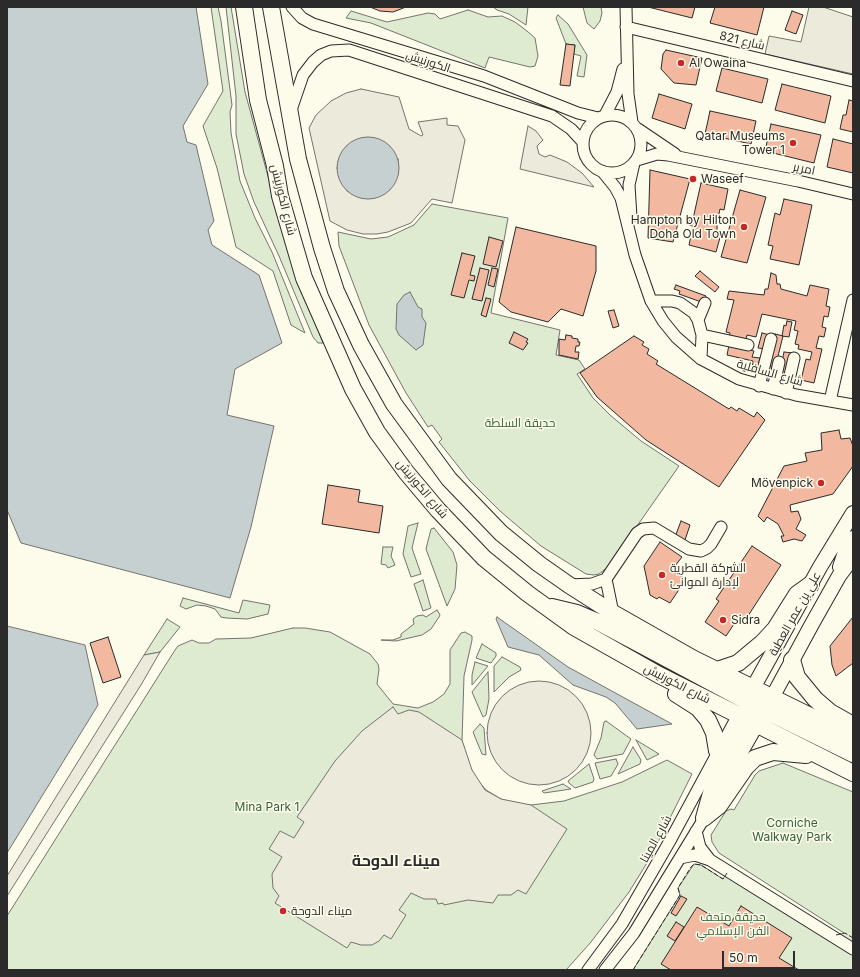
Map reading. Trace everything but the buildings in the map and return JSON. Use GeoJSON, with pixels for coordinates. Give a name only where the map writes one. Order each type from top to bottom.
{"type":"FeatureCollection","features":[{"type":"Feature","properties":{"kind":"highway","name":"شارع الكورنيش"},"geometry":{"type":"LineString","coordinates":[[244,7],[258,100],[282,203],[304,278],[353,389],[377,432],[406,472],[438,510],[489,561],[544,606],[594,639],[659,675],[754,708],[853,737]]}},
{"type":"Feature","properties":{"kind":"highway","name":"شارع الكورنيش"},"geometry":{"type":"LineString","coordinates":[[271,7],[289,114],[309,204],[336,291],[361,345],[394,404],[427,452],[471,504],[501,533],[539,564],[613,613],[717,670],[754,708],[824,758],[853,773]]}},
{"type":"Feature","properties":{"kind":"highway"},"geometry":{"type":"LineString","coordinates":[[717,670],[738,663],[762,643],[775,629],[797,594],[811,584]]}},
{"type":"Feature","properties":{"kind":"highway"},"geometry":{"type":"LineString","coordinates":[[544,606],[572,612],[598,622],[754,708],[853,754]]}},
{"type":"Feature","properties":{"kind":"highway"},"geometry":{"type":"LineString","coordinates":[[792,660],[797,677],[815,699],[830,712],[853,725]]}},
{"type":"Feature","properties":{"kind":"highway"},"geometry":{"type":"LineString","coordinates":[[659,675],[672,691],[694,705],[705,716],[714,733],[717,751]]}},
{"type":"Feature","properties":{"kind":"highway"},"geometry":{"type":"LineString","coordinates":[[700,825],[713,786],[754,708]]}},
{"type":"Feature","properties":{"kind":"highway"},"geometry":{"type":"LineString","coordinates":[[700,825],[719,806],[746,767],[760,755],[780,751],[824,758]]}},
{"type":"Feature","properties":{"kind":"main road","name":"علي بن عمر العطية"},"geometry":{"type":"LineString","coordinates":[[754,708],[811,584],[853,512]]}},
{"type":"Feature","properties":{"kind":"main road"},"geometry":{"type":"LineString","coordinates":[[839,576],[842,559],[853,538]]}},
{"type":"Feature","properties":{"kind":"main road","name":"علي بن عمر العطية"},"geometry":{"type":"LineString","coordinates":[[754,708],[792,660],[839,576],[853,557]]}},
{"type":"Feature","properties":{"kind":"street","name":"الكورنيش"},"geometry":{"type":"LineString","coordinates":[[292,7],[302,18],[313,24],[484,76],[578,114],[602,116]]}},
{"type":"Feature","properties":{"kind":"street"},"geometry":{"type":"LineString","coordinates":[[626,7],[626,27],[627,50],[628,100],[642,143],[636,162],[622,172],[614,173],[602,171],[589,162],[583,149],[583,142],[586,130],[602,116],[617,92],[627,50]]}},
{"type":"Feature","properties":{"kind":"street","name":"شارع 821"},"geometry":{"type":"LineString","coordinates":[[626,27],[853,80]]}},
{"type":"Feature","properties":{"kind":"street","name":"الكورنيش"},"geometry":{"type":"LineString","coordinates":[[289,114],[303,75],[313,62],[321,55],[331,51],[349,50],[552,116],[571,129],[583,142]]}},
{"type":"Feature","properties":{"kind":"street"},"geometry":{"type":"LineString","coordinates":[[602,116],[620,115],[635,125]]}},
{"type":"Feature","properties":{"kind":"street","name":"امرير"},"geometry":{"type":"LineString","coordinates":[[635,125],[658,144],[679,157]]}},
{"type":"Feature","properties":{"kind":"street","name":"امرير"},"geometry":{"type":"LineString","coordinates":[[636,162],[657,154],[679,157],[798,180],[853,194]]}},
{"type":"Feature","properties":{"kind":"street","name":"شارع السافلية"},"geometry":{"type":"LineString","coordinates":[[632,244],[629,185],[636,162]]}},
{"type":"Feature","properties":{"kind":"street","name":"شارع السافلية"},"geometry":{"type":"LineString","coordinates":[[602,171],[615,187],[621,198],[632,244],[651,301],[663,321],[676,338],[701,359],[726,374],[759,386],[786,393],[853,405]]}},
{"type":"Feature","properties":{"kind":"street"},"geometry":{"type":"LineString","coordinates":[[830,401],[853,300]]}},
{"type":"Feature","properties":{"kind":"street"},"geometry":{"type":"LineString","coordinates":[[651,301],[672,301],[680,303],[694,313],[698,320],[702,334],[701,359]]}},
{"type":"Feature","properties":{"kind":"street"},"geometry":{"type":"LineString","coordinates":[[698,320],[705,303]]}},
{"type":"Feature","properties":{"kind":"street"},"geometry":{"type":"LineString","coordinates":[[702,334],[748,345]]}},
{"type":"Feature","properties":{"kind":"street"},"geometry":{"type":"LineString","coordinates":[[759,386],[771,338]]}},
{"type":"Feature","properties":{"kind":"street"},"geometry":{"type":"LineString","coordinates":[[786,393],[794,358]]}},
{"type":"Feature","properties":{"kind":"street"},"geometry":{"type":"LineString","coordinates":[[773,389],[779,362]]}},
{"type":"Feature","properties":{"kind":"street","name":"شارع السافلية"},"geometry":{"type":"LineString","coordinates":[[830,401],[853,409]]}},
{"type":"Feature","properties":{"kind":"street"},"geometry":{"type":"LineString","coordinates":[[569,585],[592,584],[606,579],[637,533],[643,529],[654,528],[689,548],[701,551],[711,544],[721,526]]}},
{"type":"Feature","properties":{"kind":"street"},"geometry":{"type":"LineString","coordinates":[[606,579],[613,613]]}},
{"type":"Feature","properties":{"kind":"street","name":"شارع المينا"},"geometry":{"type":"LineString","coordinates":[[588,970],[622,924],[671,839],[717,751],[754,708]]}},
{"type":"Feature","properties":{"kind":"street"},"geometry":{"type":"LineString","coordinates":[[605,970],[634,933],[700,825]]}},
{"type":"Feature","properties":{"kind":"street"},"geometry":{"type":"LineString","coordinates":[[700,825],[700,847],[710,860]]}},
{"type":"Feature","properties":{"kind":"street"},"geometry":{"type":"LineString","coordinates":[[671,839],[686,848]]}},
{"type":"Feature","properties":{"kind":"street"},"geometry":{"type":"LineString","coordinates":[[680,858],[695,856],[710,860],[853,949]]}},
{"type":"Feature","properties":{"kind":"green space"},"geometry":{"type":"Polygon","coordinates":[[[211,7],[218,7],[221,21],[232,105],[230,112],[231,133],[240,181],[255,218],[272,252],[305,333],[291,325],[273,271],[236,247],[217,168],[203,126],[223,91],[211,7]]]}},
{"type":"Feature","properties":{"kind":"green space"},"geometry":{"type":"Polygon","coordinates":[[[226,7],[231,7],[245,92],[278,213],[301,286],[323,343],[318,343],[313,337],[279,256],[254,202],[244,174],[236,134],[236,96],[226,7]]]}},
{"type":"Feature","properties":{"kind":"green space"},"geometry":{"type":"Polygon","coordinates":[[[493,7],[528,7],[526,25],[509,14],[493,7]]]}},
{"type":"Feature","properties":{"kind":"green space"},"geometry":{"type":"Polygon","coordinates":[[[583,7],[601,7],[602,13],[600,21],[594,29],[587,23],[583,7]]]}},
{"type":"Feature","properties":{"kind":"green space"},"geometry":{"type":"Polygon","coordinates":[[[468,10],[488,17],[502,16],[515,22],[527,31],[535,38],[538,56],[535,66],[530,67],[489,57],[485,68],[371,23],[346,18],[351,11],[387,22],[428,13],[435,14],[440,19],[468,10]]]}},
{"type":"Feature","properties":{"kind":"green space"},"geometry":{"type":"Polygon","coordinates":[[[558,15],[568,24],[587,55],[584,77],[577,76],[581,56],[574,54],[575,45],[566,44],[556,18],[558,15]]]}},
{"type":"Feature","properties":{"kind":"green space","name":"حديقة السلطة"},"geometry":{"type":"Polygon","coordinates":[[[432,204],[508,218],[491,313],[560,330],[556,355],[579,360],[585,369],[577,374],[593,398],[610,415],[641,441],[679,466],[609,566],[599,574],[586,574],[541,546],[500,511],[469,480],[439,442],[442,439],[432,425],[428,427],[406,393],[369,325],[339,246],[338,232],[371,239],[388,237],[414,225],[432,204]]]}},
{"type":"Feature","properties":{"kind":"green space"},"geometry":{"type":"Polygon","coordinates":[[[418,523],[412,548],[421,574],[411,577],[403,554],[408,526],[418,523]]]}},
{"type":"Feature","properties":{"kind":"green space"},"geometry":{"type":"Polygon","coordinates":[[[434,528],[453,552],[457,565],[455,589],[447,606],[426,549],[431,529],[434,528]]]}},
{"type":"Feature","properties":{"kind":"green space"},"geometry":{"type":"Polygon","coordinates":[[[383,547],[393,547],[391,556],[395,565],[388,568],[386,565],[381,564],[383,547]]]}},
{"type":"Feature","properties":{"kind":"green space"},"geometry":{"type":"Polygon","coordinates":[[[423,580],[431,608],[423,611],[414,584],[423,580]]]}},
{"type":"Feature","properties":{"kind":"green space"},"geometry":{"type":"Polygon","coordinates":[[[183,598],[239,613],[243,600],[270,605],[268,614],[247,619],[226,618],[221,617],[215,609],[206,606],[197,605],[186,609],[180,606],[183,598]]]}},
{"type":"Feature","properties":{"kind":"green space"},"geometry":{"type":"Polygon","coordinates":[[[437,610],[440,615],[439,617],[431,629],[422,635],[396,641],[381,640],[393,640],[401,637],[401,634],[414,624],[413,619],[417,616],[423,615],[426,617],[437,610]]]}},
{"type":"Feature","properties":{"kind":"green space"},"geometry":{"type":"Polygon","coordinates":[[[167,619],[180,627],[160,652],[144,655],[167,619]]]}},
{"type":"Feature","properties":{"kind":"green space","name":"Mina Park 1"},"geometry":{"type":"Polygon","coordinates":[[[293,628],[305,628],[330,632],[370,654],[378,664],[379,669],[377,684],[393,704],[418,708],[433,702],[444,694],[450,684],[450,650],[461,633],[465,632],[472,636],[464,676],[462,741],[469,765],[476,778],[486,790],[501,799],[518,804],[531,805],[564,801],[622,782],[667,760],[692,774],[650,858],[629,892],[591,942],[566,970],[7,970],[7,916],[178,646],[192,640],[199,643],[209,643],[216,639],[251,638],[293,628]]]}},
{"type":"Feature","properties":{"kind":"green space"},"geometry":{"type":"Polygon","coordinates":[[[482,644],[496,653],[496,656],[491,663],[476,658],[482,644]]]}},
{"type":"Feature","properties":{"kind":"green space"},"geometry":{"type":"Polygon","coordinates":[[[502,657],[520,667],[521,670],[509,677],[494,692],[494,666],[502,657]]]}},
{"type":"Feature","properties":{"kind":"green space"},"geometry":{"type":"Polygon","coordinates":[[[475,662],[488,666],[472,685],[472,675],[475,662]]]}},
{"type":"Feature","properties":{"kind":"green space"},"geometry":{"type":"Polygon","coordinates":[[[488,672],[489,699],[486,715],[483,717],[472,692],[488,672]]]}},
{"type":"Feature","properties":{"kind":"green space"},"geometry":{"type":"Polygon","coordinates":[[[606,721],[631,739],[623,754],[597,759],[594,755],[601,738],[604,722],[606,721]]]}},
{"type":"Feature","properties":{"kind":"green space"},"geometry":{"type":"Polygon","coordinates":[[[480,724],[484,728],[486,755],[482,754],[473,732],[480,724]]]}},
{"type":"Feature","properties":{"kind":"green space"},"geometry":{"type":"Polygon","coordinates":[[[636,740],[659,754],[647,760],[636,740]]]}},
{"type":"Feature","properties":{"kind":"green space"},"geometry":{"type":"Polygon","coordinates":[[[633,747],[641,760],[640,764],[618,774],[633,747]]]}},
{"type":"Feature","properties":{"kind":"green space"},"geometry":{"type":"Polygon","coordinates":[[[616,759],[618,764],[611,776],[600,779],[595,763],[616,759]]]}},
{"type":"Feature","properties":{"kind":"green space"},"geometry":{"type":"Polygon","coordinates":[[[783,763],[853,792],[853,970],[633,970],[680,895],[678,888],[694,864],[701,865],[723,879],[730,867],[837,935],[844,933],[719,853],[712,842],[711,835],[726,811],[731,809],[734,810],[755,775],[759,771],[783,763]]]}},
{"type":"Feature","properties":{"kind":"green space"},"geometry":{"type":"Polygon","coordinates":[[[589,764],[594,779],[593,782],[575,788],[568,781],[589,764]]]}},
{"type":"Feature","properties":{"kind":"green space"},"geometry":{"type":"Polygon","coordinates":[[[563,784],[571,789],[544,793],[542,791],[563,784]]]}},
{"type":"Feature","properties":{"kind":"shaded area"},"geometry":{"type":"Polygon","coordinates":[[[7,7],[196,7],[208,84],[183,126],[187,142],[196,145],[214,221],[208,230],[212,245],[259,275],[282,343],[235,369],[227,415],[274,426],[251,527],[230,598],[21,543],[7,510],[7,7]]]}},
{"type":"Feature","properties":{"kind":"shaded area"},"geometry":{"type":"Polygon","coordinates":[[[809,7],[823,7],[853,17],[853,74],[765,54],[769,36],[801,42],[809,7]]]}},
{"type":"Feature","properties":{"kind":"shaded area"},"geometry":{"type":"Polygon","coordinates":[[[361,89],[399,97],[409,129],[421,136],[423,135],[418,122],[447,118],[447,125],[458,126],[465,140],[452,203],[432,199],[411,223],[388,232],[377,234],[363,234],[347,230],[330,221],[309,128],[316,115],[331,101],[346,93],[361,89]],[[398,159],[338,161],[339,177],[347,191],[362,198],[398,175],[398,159]]]}},
{"type":"Feature","properties":{"kind":"shaded area"},"geometry":{"type":"Polygon","coordinates":[[[528,126],[536,131],[543,140],[537,146],[539,154],[545,157],[550,155],[567,162],[582,173],[594,187],[520,169],[528,126]]]}},
{"type":"Feature","properties":{"kind":"shaded area"},"geometry":{"type":"Polygon","coordinates":[[[368,137],[380,140],[390,146],[396,156],[399,168],[396,180],[390,190],[380,196],[368,199],[356,196],[346,190],[340,180],[337,168],[340,156],[346,146],[356,140],[368,137]]]}},
{"type":"Feature","properties":{"kind":"shaded area"},"geometry":{"type":"Polygon","coordinates":[[[410,292],[418,307],[422,309],[422,317],[426,323],[423,345],[416,350],[399,335],[396,329],[397,304],[404,295],[410,292]]]}},
{"type":"Feature","properties":{"kind":"shaded area"},"geometry":{"type":"Polygon","coordinates":[[[497,617],[568,667],[672,724],[637,729],[615,703],[606,697],[573,685],[539,655],[508,647],[496,619],[497,617]]]}},
{"type":"Feature","properties":{"kind":"shaded area"},"geometry":{"type":"Polygon","coordinates":[[[7,626],[85,645],[98,705],[7,853],[7,626]]]}},
{"type":"Feature","properties":{"kind":"shaded area"},"geometry":{"type":"Polygon","coordinates":[[[160,652],[141,685],[7,896],[7,876],[144,655],[160,652]]]}},
{"type":"Feature","properties":{"kind":"shaded area"},"geometry":{"type":"Polygon","coordinates":[[[539,681],[559,685],[576,696],[587,713],[591,733],[587,753],[576,770],[559,781],[539,785],[519,781],[502,770],[491,753],[487,733],[491,713],[502,696],[519,685],[539,681]]]}},
{"type":"Feature","properties":{"kind":"shaded area"},"geometry":{"type":"Polygon","coordinates":[[[393,707],[398,714],[409,710],[419,712],[462,740],[472,770],[485,790],[501,799],[531,805],[567,829],[526,894],[518,890],[511,895],[498,895],[493,903],[468,900],[444,905],[443,903],[438,904],[436,899],[424,899],[411,893],[399,910],[406,915],[391,939],[384,935],[379,941],[372,945],[361,945],[351,942],[347,948],[275,903],[279,896],[273,888],[272,874],[282,857],[269,849],[280,831],[294,838],[304,822],[297,817],[335,761],[362,731],[393,707]]]}},
{"type":"Feature","properties":{"kind":"fence"},"geometry":{"type":"LineString","coordinates":[[633,970],[680,895],[678,888],[691,867],[694,864],[701,865],[723,879],[727,873]]}},
{"type":"Feature","properties":{"kind":"fence"},"geometry":{"type":"LineString","coordinates":[[836,935],[845,933],[853,938]]}},
{"type":"Feature","properties":{"kind":"place","name":"Al Owaina"},"geometry":{"type":"Point","coordinates":[681,63]}},
{"type":"Feature","properties":{"kind":"place","name":"Qatar Museums Tower 1"},"geometry":{"type":"Point","coordinates":[793,143]}},
{"type":"Feature","properties":{"kind":"place","name":"Waseef"},"geometry":{"type":"Point","coordinates":[693,179]}},
{"type":"Feature","properties":{"kind":"place","name":"Hampton by Hilton Doha Old Town"},"geometry":{"type":"Point","coordinates":[744,227]}},
{"type":"Feature","properties":{"kind":"place","name":"Mövenpick"},"geometry":{"type":"Point","coordinates":[821,483]}},
{"type":"Feature","properties":{"kind":"place","name":"الشركة القطرية لإدارة الموانئ"},"geometry":{"type":"Point","coordinates":[662,575]}},
{"type":"Feature","properties":{"kind":"place","name":"Sidra"},"geometry":{"type":"Point","coordinates":[723,620]}},
{"type":"Feature","properties":{"kind":"place","name":"ميناء الدوحة"},"geometry":{"type":"Point","coordinates":[283,911]}},
{"type":"Feature","properties":{"kind":"district","name":"ميناء الدوحة"},"geometry":{"type":"Point","coordinates":[396,861]}},
{"type":"Feature","properties":{"kind":"park label","name":"Corniche Walkway Park"},"geometry":{"type":"Point","coordinates":[792,830]}},
{"type":"Feature","properties":{"kind":"park label","name":"حديقة متحف الفن الإسلامي"},"geometry":{"type":"Point","coordinates":[733,924]}}]}
